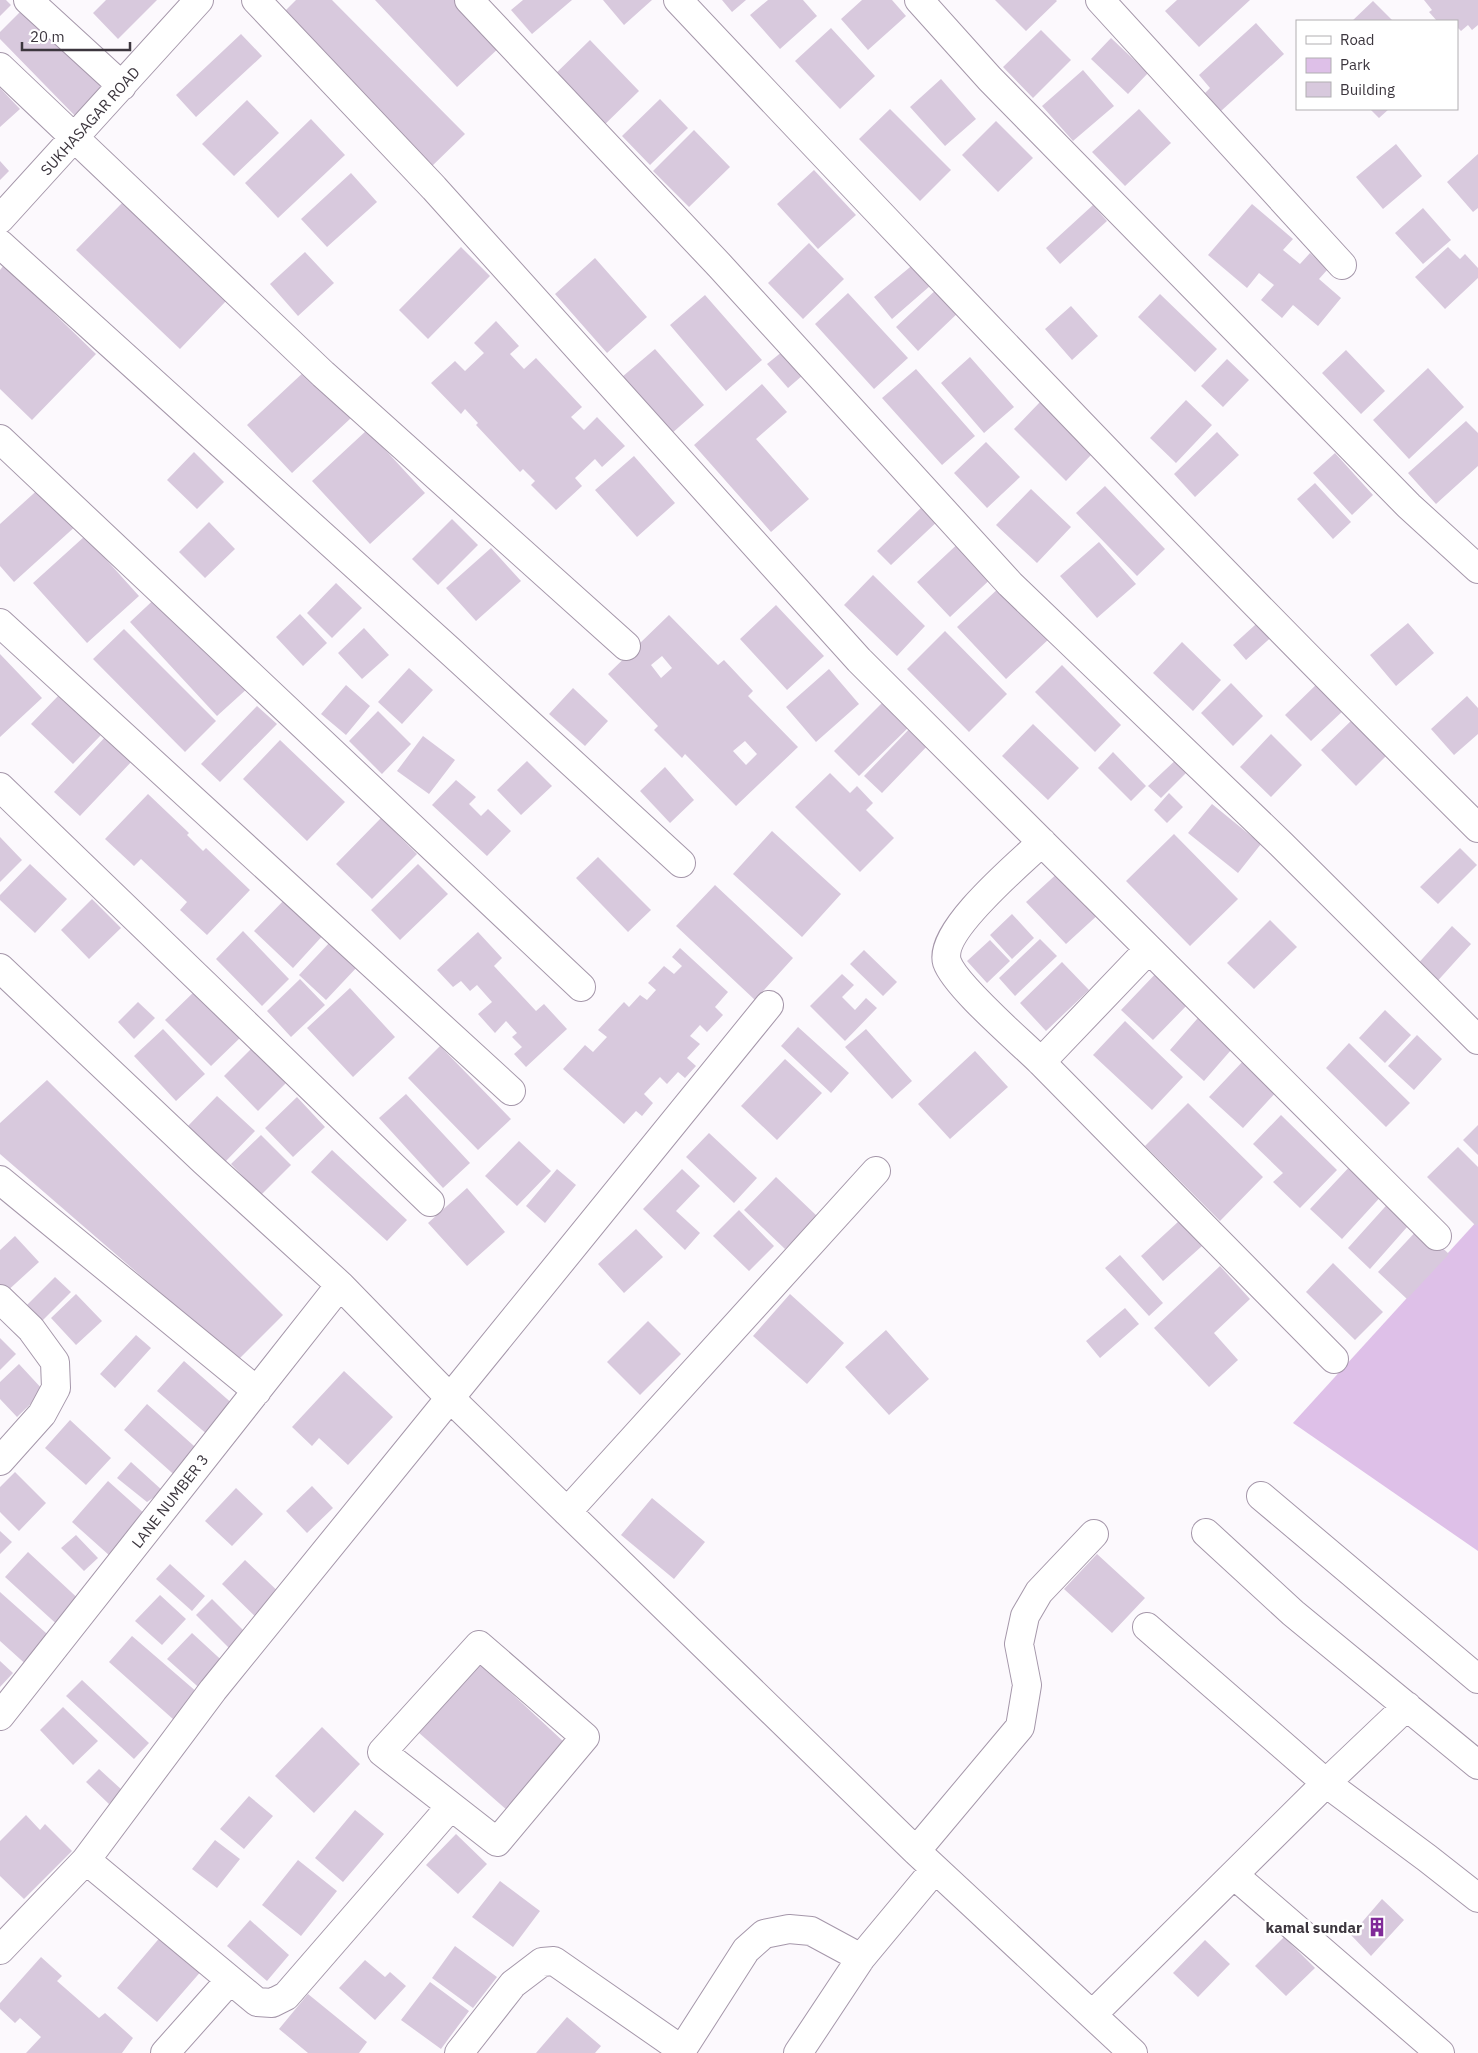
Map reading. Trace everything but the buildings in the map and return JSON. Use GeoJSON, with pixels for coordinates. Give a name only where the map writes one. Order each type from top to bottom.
{"type":"FeatureCollection","features":[{"type":"Feature","properties":{"kind":"street"},"geometry":{"type":"LineString","coordinates":[[28,0],[122,86]]}},
{"type":"Feature","properties":{"kind":"street","name":"SUKHASAGAR ROAD"},"geometry":{"type":"LineString","coordinates":[[0,219],[199,0]]}},
{"type":"Feature","properties":{"kind":"street"},"geometry":{"type":"LineString","coordinates":[[256,0],[434,188],[859,660],[1437,1236]]}},
{"type":"Feature","properties":{"kind":"street"},"geometry":{"type":"LineString","coordinates":[[469,0],[720,266],[1010,584],[1281,844],[1478,1040]]}},
{"type":"Feature","properties":{"kind":"street"},"geometry":{"type":"LineString","coordinates":[[678,0],[1080,422],[1373,724],[1478,828]]}},
{"type":"Feature","properties":{"kind":"street"},"geometry":{"type":"LineString","coordinates":[[919,0],[990,80],[1409,506],[1478,569]]}},
{"type":"Feature","properties":{"kind":"street"},"geometry":{"type":"LineString","coordinates":[[1100,0],[1342,265]]}},
{"type":"Feature","properties":{"kind":"street"},"geometry":{"type":"LineString","coordinates":[[0,67],[323,374],[626,646]]}},
{"type":"Feature","properties":{"kind":"street"},"geometry":{"type":"LineString","coordinates":[[0,244],[442,643],[681,863]]}},
{"type":"Feature","properties":{"kind":"street"},"geometry":{"type":"LineString","coordinates":[[0,439],[581,987]]}},
{"type":"Feature","properties":{"kind":"street"},"geometry":{"type":"LineString","coordinates":[[0,623],[510,1091]]}},
{"type":"Feature","properties":{"kind":"street"},"geometry":{"type":"LineString","coordinates":[[0,787],[430,1202]]}},
{"type":"Feature","properties":{"kind":"street"},"geometry":{"type":"LineString","coordinates":[[1042,842],[966,916],[949,942],[947,961],[962,986],[1041,1062],[1334,1359]]}},
{"type":"Feature","properties":{"kind":"street"},"geometry":{"type":"LineString","coordinates":[[1041,1062],[1149,949]]}},
{"type":"Feature","properties":{"kind":"street"},"geometry":{"type":"LineString","coordinates":[[0,968],[204,1161],[340,1285],[450,1398],[926,1860],[1133,2053]]}},
{"type":"Feature","properties":{"kind":"street"},"geometry":{"type":"LineString","coordinates":[[0,1950],[86,1860],[213,1690],[769,1005]]}},
{"type":"Feature","properties":{"kind":"street"},"geometry":{"type":"LineString","coordinates":[[567,1512],[876,1172]]}},
{"type":"Feature","properties":{"kind":"street"},"geometry":{"type":"LineString","coordinates":[[0,1180],[256,1391]]}},
{"type":"Feature","properties":{"kind":"street","name":"LANE NUMBER 3"},"geometry":{"type":"LineString","coordinates":[[0,1716],[340,1285]]}},
{"type":"Feature","properties":{"kind":"street"},"geometry":{"type":"LineString","coordinates":[[0,1299],[31,1329],[55,1362],[56,1388],[42,1414],[0,1461]]}},
{"type":"Feature","properties":{"kind":"street"},"geometry":{"type":"LineString","coordinates":[[1261,1496],[1478,1679]]}},
{"type":"Feature","properties":{"kind":"street"},"geometry":{"type":"LineString","coordinates":[[1206,1533],[1293,1613],[1478,1765]]}},
{"type":"Feature","properties":{"kind":"street"},"geometry":{"type":"LineString","coordinates":[[798,2053],[926,1860],[1020,1726],[1028,1686],[1019,1644],[1025,1616],[1039,1592],[1094,1534]]}},
{"type":"Feature","properties":{"kind":"street"},"geometry":{"type":"LineString","coordinates":[[1147,1627],[1326,1784],[1478,1898]]}},
{"type":"Feature","properties":{"kind":"street"},"geometry":{"type":"LineString","coordinates":[[479,1645],[586,1737],[497,1842],[451,1806],[382,1752],[479,1645]]}},
{"type":"Feature","properties":{"kind":"street"},"geometry":{"type":"LineString","coordinates":[[1093,2014],[1407,1706]]}},
{"type":"Feature","properties":{"kind":"street"},"geometry":{"type":"LineString","coordinates":[[86,1860],[257,2002],[272,2003],[286,1996],[451,1806]]}},
{"type":"Feature","properties":{"kind":"street"},"geometry":{"type":"LineString","coordinates":[[1234,1874],[1423,2048]]}},
{"type":"Feature","properties":{"kind":"street"},"geometry":{"type":"LineString","coordinates":[[460,2053],[513,1984],[542,1962],[554,1961],[681,2051],[746,1950],[764,1934],[789,1929],[811,1931],[861,1958]]}},
{"type":"Feature","properties":{"kind":"street"},"geometry":{"type":"LineString","coordinates":[[164,2053],[230,1980]]}},
{"type":"Feature","properties":{"kind":"green space"},"geometry":{"type":"Polygon","coordinates":[[[1478,1220],[1478,1551],[1293,1423],[1478,1220]]]}},
{"type":"Feature","properties":{"kind":"place","name":"kamal sundar"},"geometry":{"type":"Point","coordinates":[1377,1927]}}]}
